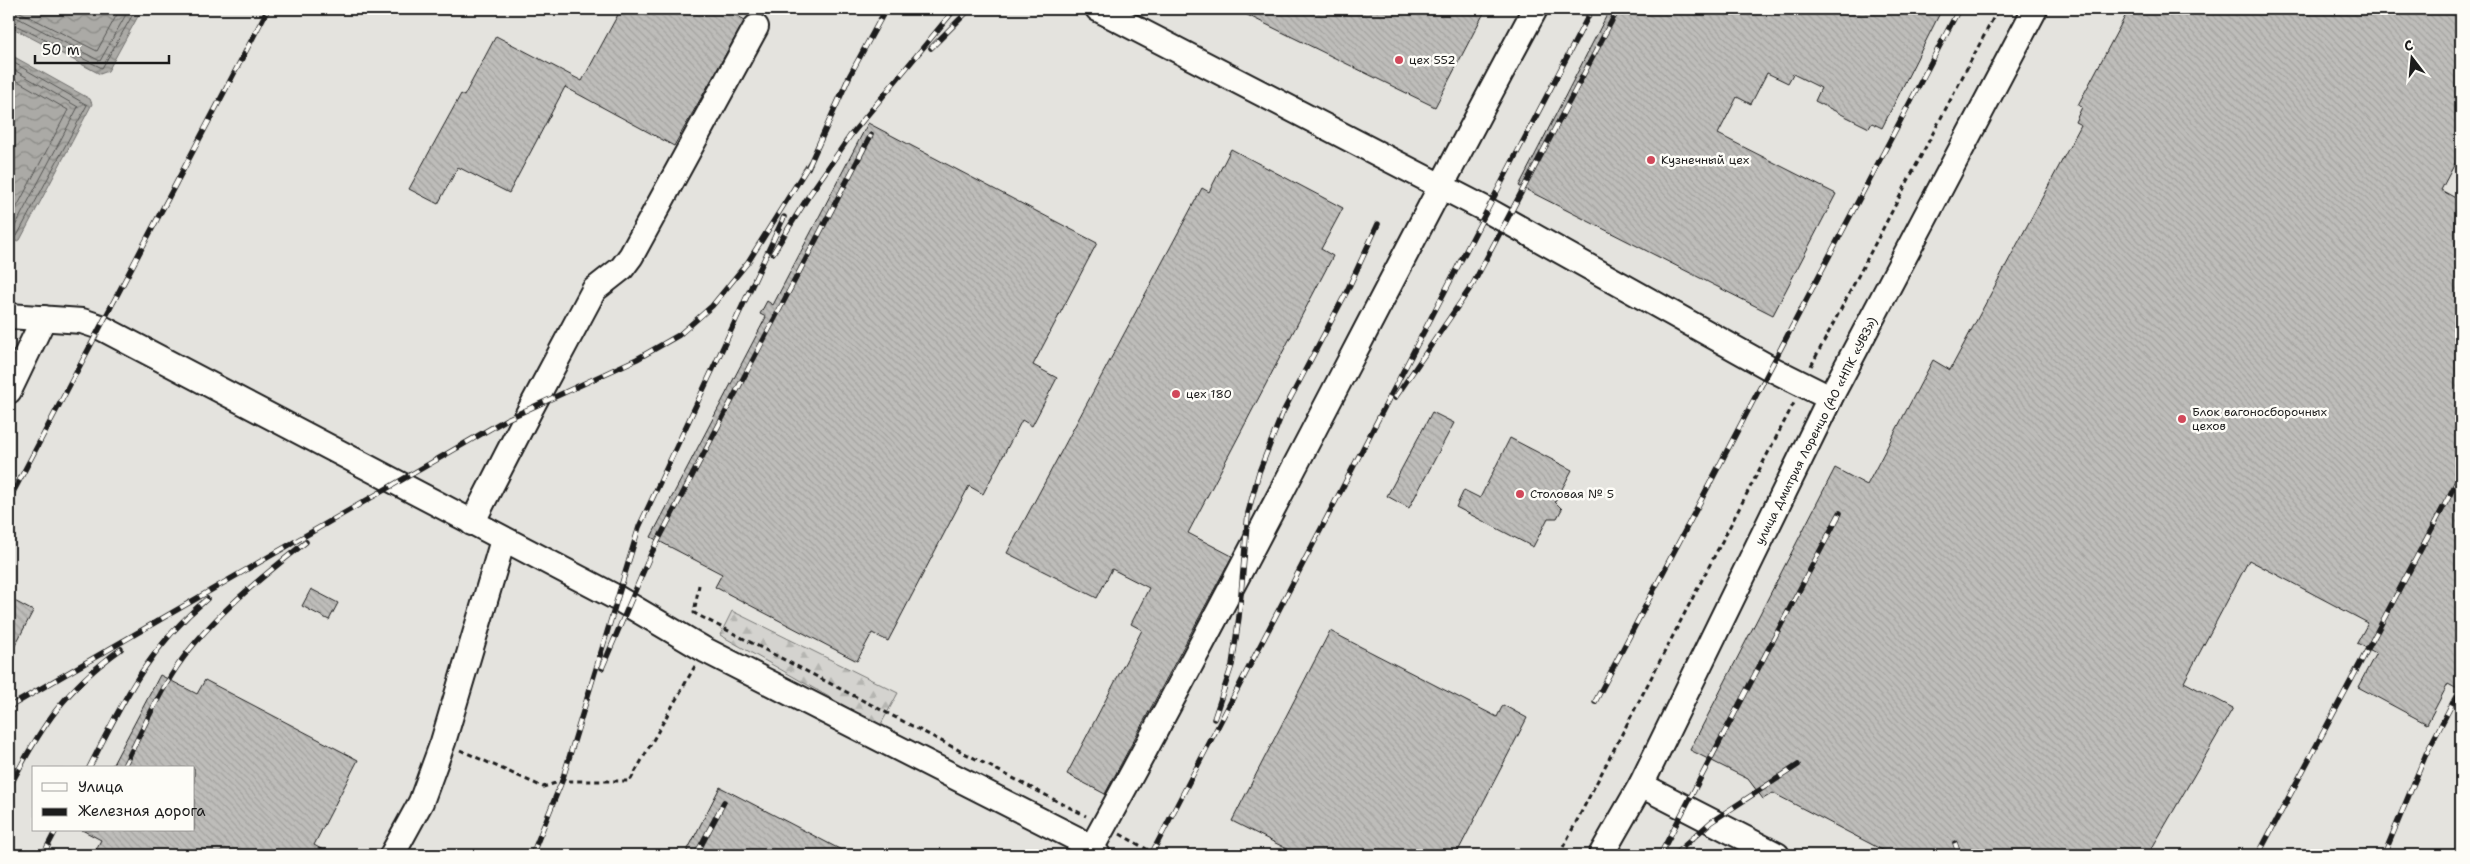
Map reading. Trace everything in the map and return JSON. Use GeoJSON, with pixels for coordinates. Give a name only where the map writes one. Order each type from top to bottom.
{"type":"FeatureCollection","features":[{"type":"Feature","properties":{"kind":"lane"},"geometry":{"type":"LineString","coordinates":[[1098,9],[1487,210],[1830,398]]}},
{"type":"Feature","properties":{"kind":"lane"},"geometry":{"type":"LineString","coordinates":[[9,316],[82,321],[100,327],[503,540],[629,604],[705,650],[1075,838],[1095,852],[1104,826],[1244,564],[1535,9]]}},
{"type":"Feature","properties":{"kind":"lane","name":"улица Дмитрия Лоренцо (АО «НПК «УВЗ»)"},"geometry":{"type":"LineString","coordinates":[[1601,855],[1641,785],[1830,398],[2035,9]]}},
{"type":"Feature","properties":{"kind":"lane"},"geometry":{"type":"LineString","coordinates":[[472,523],[530,408],[594,290],[622,268],[630,256],[756,27]]}},
{"type":"Feature","properties":{"kind":"lane"},"geometry":{"type":"LineString","coordinates":[[9,390],[44,318]]}},
{"type":"Feature","properties":{"kind":"lane"},"geometry":{"type":"LineString","coordinates":[[392,855],[421,802],[443,742],[503,540]]}},
{"type":"Feature","properties":{"kind":"lane"},"geometry":{"type":"LineString","coordinates":[[1641,785],[1777,855]]}},
{"type":"Feature","properties":{"kind":"path"},"geometry":{"type":"LineString","coordinates":[[1559,855],[1998,9]]}},
{"type":"Feature","properties":{"kind":"path"},"geometry":{"type":"LineString","coordinates":[[699,585],[694,613],[1158,855]]}},
{"type":"Feature","properties":{"kind":"path"},"geometry":{"type":"LineString","coordinates":[[443,742],[543,787],[562,780],[630,781],[705,650],[716,625]]}},
{"type":"Feature","properties":{"kind":"shaded area"},"geometry":{"type":"Polygon","coordinates":[[[9,9],[2461,9],[2461,855],[9,855],[9,9]]]}},
{"type":"Feature","properties":{"kind":"green space"},"geometry":{"type":"Polygon","coordinates":[[[732,611],[898,693],[880,726],[720,635],[732,611]]]}},
{"type":"Feature","properties":{"kind":"water"},"geometry":{"type":"Polygon","coordinates":[[[9,9],[142,9],[108,71],[100,74],[9,26],[9,9]]]}},
{"type":"Feature","properties":{"kind":"water"},"geometry":{"type":"Polygon","coordinates":[[[9,54],[90,99],[92,104],[20,240],[11,243],[9,242],[9,54]]]}},
{"type":"Feature","properties":{"kind":"building"},"geometry":{"type":"Polygon","coordinates":[[[621,9],[725,9],[745,20],[674,146],[565,87],[509,193],[458,167],[438,204],[409,189],[461,94],[464,96],[496,36],[582,81],[621,9]]]}},
{"type":"Feature","properties":{"kind":"building","name":"цех 552"},"geometry":{"type":"Polygon","coordinates":[[[1235,9],[1486,9],[1435,107],[1235,9]]]}},
{"type":"Feature","properties":{"kind":"building","name":"Кузнечный цех"},"geometry":{"type":"Polygon","coordinates":[[[1610,9],[1942,9],[1882,128],[1872,123],[1869,128],[1815,101],[1821,88],[1793,74],[1788,83],[1767,73],[1751,104],[1737,97],[1718,134],[1836,194],[1773,315],[1519,186],[1610,9]]]}},
{"type":"Feature","properties":{"kind":"building","name":"Блок вагоносборочных цехов"},"geometry":{"type":"Polygon","coordinates":[[[2129,9],[2461,9],[2461,152],[2441,190],[2461,201],[2461,691],[2448,684],[2427,724],[2358,687],[2376,653],[2357,643],[2368,623],[2249,560],[2184,682],[2233,708],[2148,855],[1892,855],[1773,793],[1763,799],[1748,779],[1690,750],[1835,468],[1867,485],[1933,360],[1950,370],[2081,125],[2075,122],[2082,107],[2078,105],[2129,9]]]}},
{"type":"Feature","properties":{"kind":"building"},"geometry":{"type":"Polygon","coordinates":[[[868,123],[1097,243],[1033,365],[1057,378],[1032,426],[1022,420],[983,494],[969,486],[888,641],[872,633],[857,661],[715,587],[722,574],[651,537],[766,317],[760,314],[767,301],[773,305],[868,123]]]}},
{"type":"Feature","properties":{"kind":"building","name":"цех 180"},"geometry":{"type":"Polygon","coordinates":[[[1231,149],[1343,208],[1321,249],[1333,256],[1188,533],[1232,556],[1105,794],[1067,774],[1142,630],[1131,624],[1149,588],[1112,569],[1097,598],[1007,553],[1202,188],[1209,192],[1231,149]]]}},
{"type":"Feature","properties":{"kind":"building"},"geometry":{"type":"Polygon","coordinates":[[[1432,412],[1454,423],[1409,508],[1387,496],[1432,412]]]}},
{"type":"Feature","properties":{"kind":"building","name":"Столовая № 5"},"geometry":{"type":"Polygon","coordinates":[[[1510,438],[1572,470],[1555,502],[1562,509],[1557,518],[1548,518],[1533,547],[1456,507],[1464,490],[1480,498],[1510,438]]]}},
{"type":"Feature","properties":{"kind":"building"},"geometry":{"type":"Polygon","coordinates":[[[311,589],[338,603],[329,620],[302,606],[311,589]]]}},
{"type":"Feature","properties":{"kind":"building"},"geometry":{"type":"Polygon","coordinates":[[[9,598],[33,611],[9,657],[9,598]]]}},
{"type":"Feature","properties":{"kind":"building"},"geometry":{"type":"Polygon","coordinates":[[[1330,631],[1497,717],[1503,705],[1527,718],[1456,855],[1299,855],[1232,821],[1330,631]]]}},
{"type":"Feature","properties":{"kind":"building"},"geometry":{"type":"Polygon","coordinates":[[[160,675],[197,694],[205,680],[358,760],[314,845],[332,855],[93,855],[101,840],[86,832],[195,832],[195,766],[112,766],[160,675]]]}},
{"type":"Feature","properties":{"kind":"building"},"geometry":{"type":"Polygon","coordinates":[[[720,787],[851,855],[685,855],[720,787]]]}},
{"type":"Feature","properties":{"kind":"railway"},"geometry":{"type":"LineString","coordinates":[[9,500],[268,9]]}},
{"type":"Feature","properties":{"kind":"railway"},"geometry":{"type":"LineString","coordinates":[[808,168],[850,75],[886,9]]}},
{"type":"Feature","properties":{"kind":"railway"},"geometry":{"type":"LineString","coordinates":[[773,253],[808,197],[850,136],[955,9]]}},
{"type":"Feature","properties":{"kind":"railway"},"geometry":{"type":"LineString","coordinates":[[931,48],[970,9]]}},
{"type":"Feature","properties":{"kind":"railway"},"geometry":{"type":"LineString","coordinates":[[1151,855],[1592,9]]}},
{"type":"Feature","properties":{"kind":"railway"},"geometry":{"type":"LineString","coordinates":[[1395,398],[1473,284],[1618,9]]}},
{"type":"Feature","properties":{"kind":"railway"},"geometry":{"type":"LineString","coordinates":[[1595,702],[1959,9]]}},
{"type":"Feature","properties":{"kind":"railway"},"geometry":{"type":"LineString","coordinates":[[602,668],[650,556],[871,135]]}},
{"type":"Feature","properties":{"kind":"railway"},"geometry":{"type":"LineString","coordinates":[[9,707],[507,419],[637,359],[679,335],[712,306],[748,262],[810,163]]}},
{"type":"Feature","properties":{"kind":"railway"},"geometry":{"type":"LineString","coordinates":[[532,855],[562,781],[639,527],[784,217]]}},
{"type":"Feature","properties":{"kind":"railway"},"geometry":{"type":"LineString","coordinates":[[1214,719],[1232,665],[1239,617],[1248,513],[1259,472],[1282,414],[1347,291],[1378,224]]}},
{"type":"Feature","properties":{"kind":"railway"},"geometry":{"type":"LineString","coordinates":[[2258,855],[2461,474]]}},
{"type":"Feature","properties":{"kind":"railway"},"geometry":{"type":"LineString","coordinates":[[1660,855],[1840,513]]}},
{"type":"Feature","properties":{"kind":"railway"},"geometry":{"type":"LineString","coordinates":[[124,766],[164,687],[184,657],[232,604],[269,571],[306,542]]}},
{"type":"Feature","properties":{"kind":"railway"},"geometry":{"type":"LineString","coordinates":[[90,766],[113,720],[153,656],[168,637],[207,599]]}},
{"type":"Feature","properties":{"kind":"railway"},"geometry":{"type":"LineString","coordinates":[[9,788],[43,728],[56,711],[84,679],[121,649]]}},
{"type":"Feature","properties":{"kind":"railway"},"geometry":{"type":"LineString","coordinates":[[2384,855],[2426,754],[2461,687]]}},
{"type":"Feature","properties":{"kind":"railway"},"geometry":{"type":"LineString","coordinates":[[1674,855],[1711,822],[1798,765]]}},
{"type":"Feature","properties":{"kind":"railway"},"geometry":{"type":"LineString","coordinates":[[696,855],[724,802]]}},
{"type":"Feature","properties":{"kind":"railway"},"geometry":{"type":"LineString","coordinates":[[43,855],[55,832]]}},
{"type":"Feature","properties":{"kind":"railway"},"geometry":{"type":"LineString","coordinates":[[1955,843],[1959,855]]}},
{"type":"Feature","properties":{"kind":"place","name":"цех 552"},"geometry":{"type":"Point","coordinates":[1399,60]}},
{"type":"Feature","properties":{"kind":"place","name":"Кузнечный цех"},"geometry":{"type":"Point","coordinates":[1651,160]}},
{"type":"Feature","properties":{"kind":"place","name":"цех 180"},"geometry":{"type":"Point","coordinates":[1176,394]}},
{"type":"Feature","properties":{"kind":"place","name":"Блок вагоносборочных цехов"},"geometry":{"type":"Point","coordinates":[2182,419]}},
{"type":"Feature","properties":{"kind":"place","name":"Столовая № 5"},"geometry":{"type":"Point","coordinates":[1520,494]}}]}
